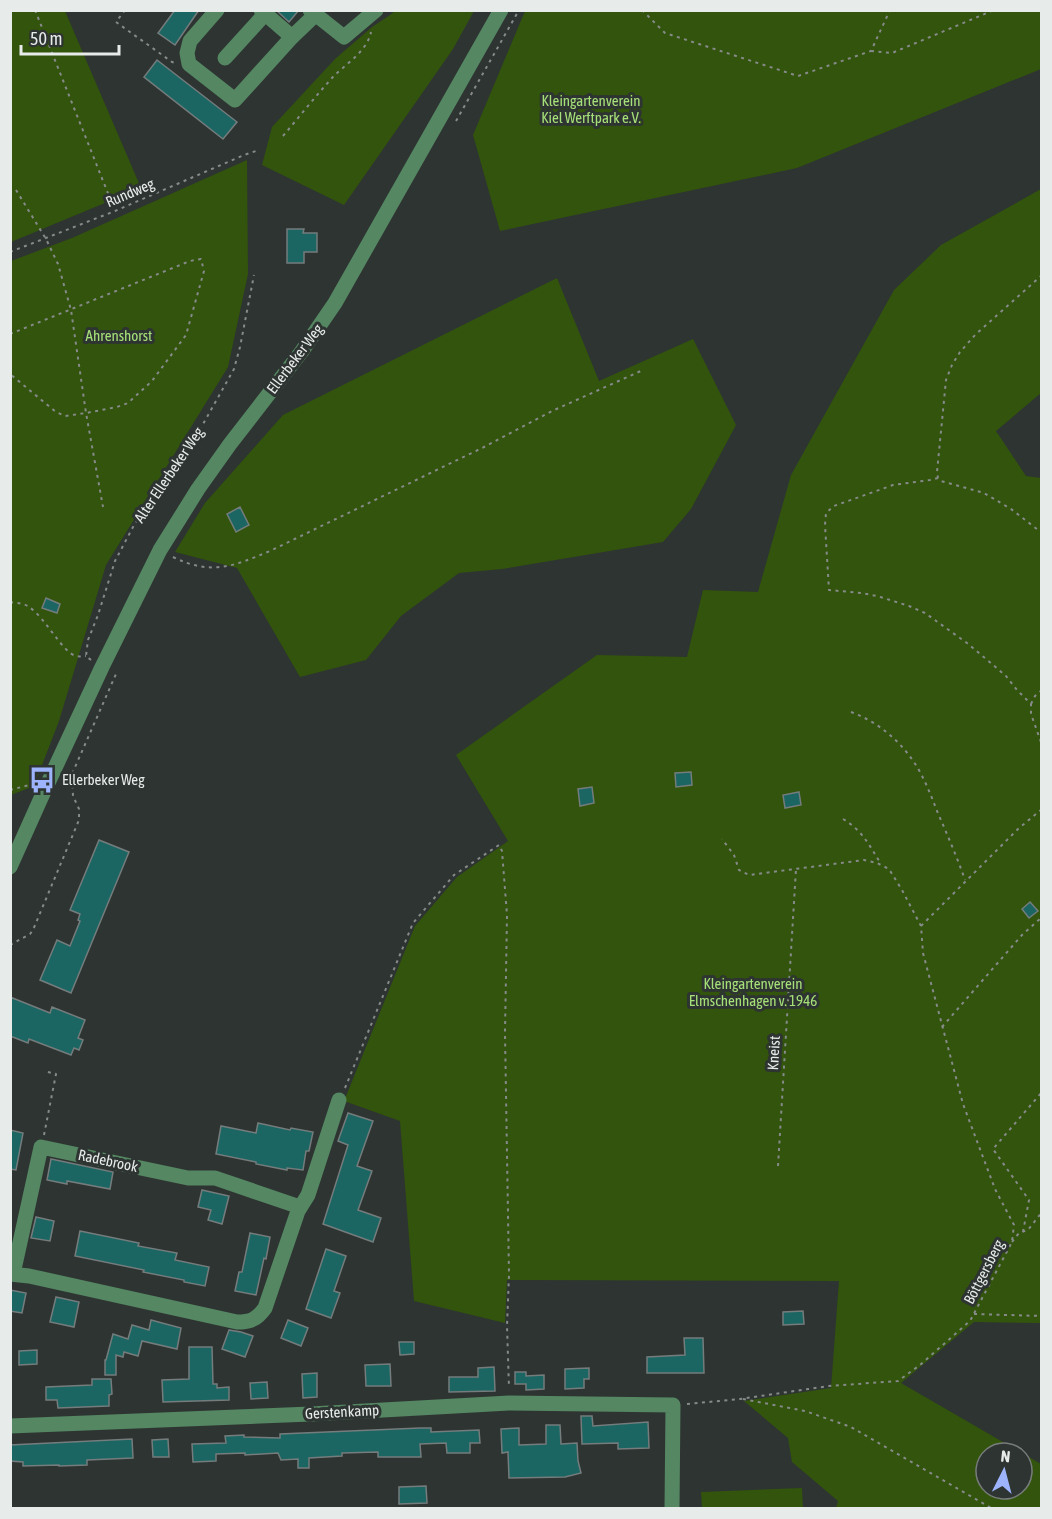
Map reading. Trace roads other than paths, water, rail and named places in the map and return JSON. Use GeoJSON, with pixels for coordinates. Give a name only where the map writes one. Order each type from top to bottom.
{"type":"FeatureCollection","features":[{"type":"Feature","properties":{"kind":"street"},"geometry":{"type":"LineString","coordinates":[[217,10],[190,41],[187,53],[189,64],[235,100],[313,13],[344,37],[370,16]]}},
{"type":"Feature","properties":{"kind":"street","name":"Ellerbeker Weg"},"geometry":{"type":"LineString","coordinates":[[10,867],[45,788],[109,670],[160,550],[204,480],[302,351],[335,303],[501,10]]}},
{"type":"Feature","properties":{"kind":"street"},"geometry":{"type":"LineString","coordinates":[[225,58],[263,12],[292,37]]}},
{"type":"Feature","properties":{"kind":"street"},"geometry":{"type":"LineString","coordinates":[[10,1274],[29,1276],[237,1322],[249,1322],[258,1317],[265,1308],[300,1207],[308,1195],[339,1100]]}},
{"type":"Feature","properties":{"kind":"street","name":"Radebrook"},"geometry":{"type":"LineString","coordinates":[[10,1274],[15,1264],[41,1146],[188,1178],[214,1178],[300,1207]]}},
{"type":"Feature","properties":{"kind":"street","name":"Gerstenkamp"},"geometry":{"type":"LineString","coordinates":[[10,1426],[311,1414],[509,1403],[673,1405],[672,1509]]}},
{"type":"Feature","properties":{"kind":"place","name":"Ellerbeker Weg"},"geometry":{"type":"Point","coordinates":[42,780]}},
{"type":"Feature","properties":{"kind":"park label","name":"Kleingartenverein Kiel Werftpark e.V."},"geometry":{"type":"Point","coordinates":[591,110]}},
{"type":"Feature","properties":{"kind":"park label","name":"Ahrenshorst"},"geometry":{"type":"Point","coordinates":[119,336]}},
{"type":"Feature","properties":{"kind":"park label","name":"Kleingartenverein Elmschenhagen v. 1946"},"geometry":{"type":"Point","coordinates":[753,992]}}]}
